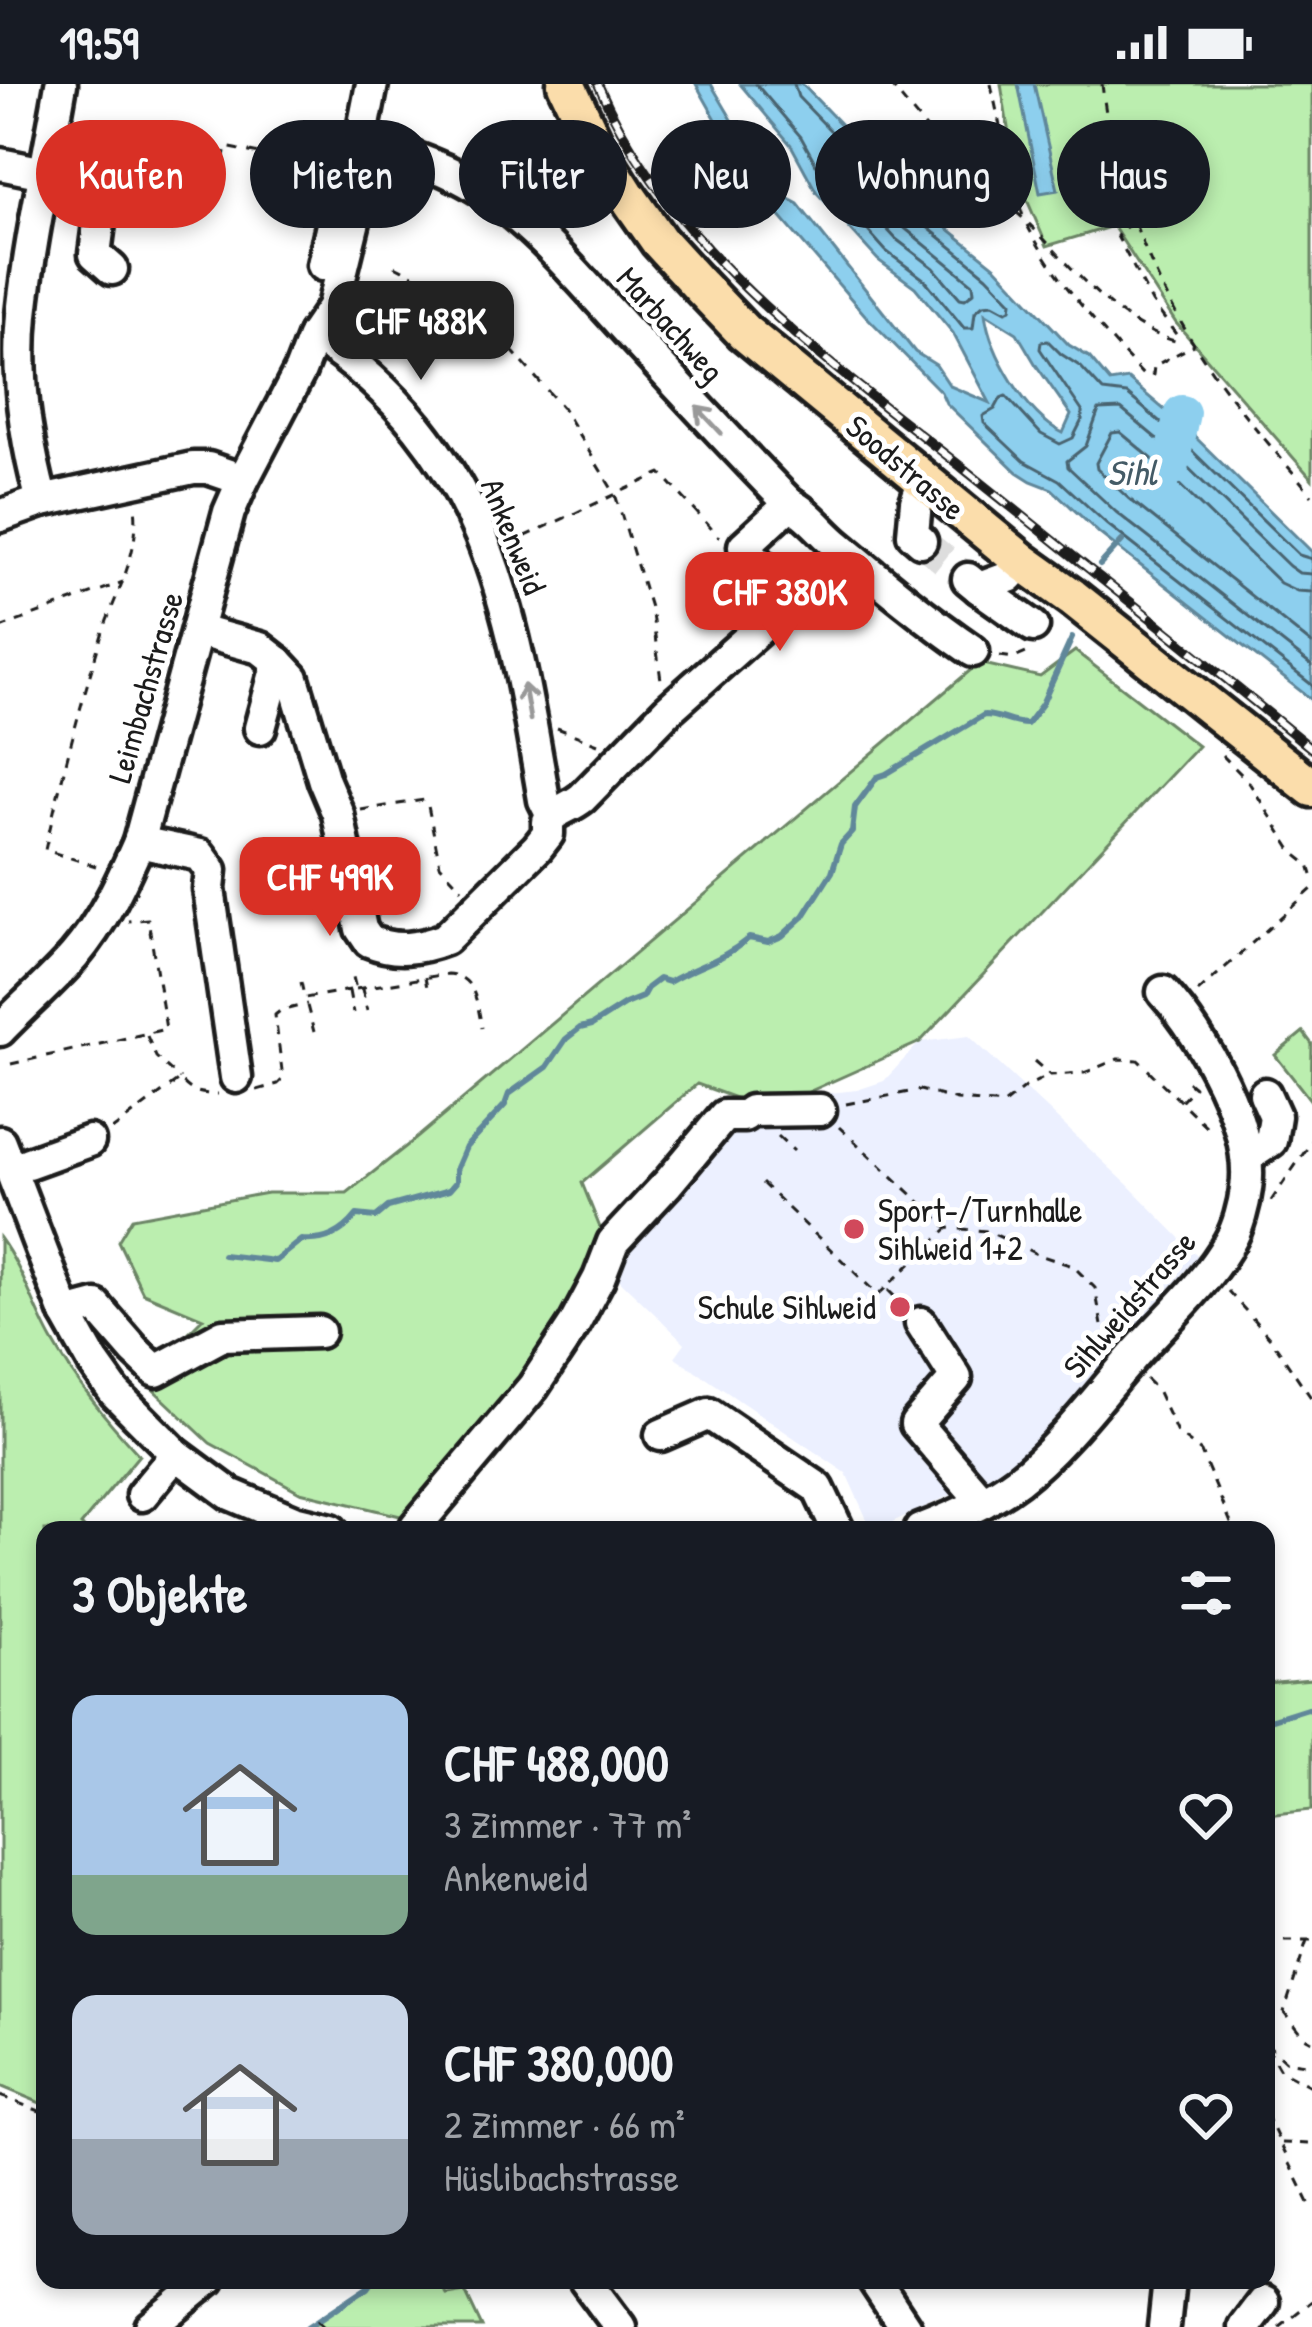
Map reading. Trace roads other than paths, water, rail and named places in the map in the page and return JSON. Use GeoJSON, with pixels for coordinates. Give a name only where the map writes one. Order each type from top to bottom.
{"type":"FeatureCollection","features":[{"type":"Feature","properties":{"kind":"main road","name":"Soodstrasse"},"geometry":{"type":"LineString","coordinates":[[566,84],[606,163],[659,241],[744,332],[923,482],[1312,788]]}},
{"type":"Feature","properties":{"kind":"street"},"geometry":{"type":"LineString","coordinates":[[55,120],[61,84]]}},
{"type":"Feature","properties":{"kind":"street","name":"Leimbachstrasse"},"geometry":{"type":"LineString","coordinates":[[365,120],[372,84]]}},
{"type":"Feature","properties":{"kind":"street"},"geometry":{"type":"LineString","coordinates":[[0,164],[36,171]]}},
{"type":"Feature","properties":{"kind":"street","name":"Marbachweg"},"geometry":{"type":"LineString","coordinates":[[435,165],[480,189],[526,224],[790,504],[973,651]]}},
{"type":"Feature","properties":{"kind":"street"},"geometry":{"type":"LineString","coordinates":[[36,228],[22,318],[21,367],[25,418],[42,501]]}},
{"type":"Feature","properties":{"kind":"street"},"geometry":{"type":"LineString","coordinates":[[101,228],[95,254],[112,269]]}},
{"type":"Feature","properties":{"kind":"street","name":"Leimbachstrasse"},"geometry":{"type":"LineString","coordinates":[[0,1030],[73,958],[117,893],[139,842],[230,512],[314,335],[334,307],[353,228]]}},
{"type":"Feature","properties":{"kind":"street","name":"Ankenweid"},"geometry":{"type":"LineString","coordinates":[[314,335],[358,364],[395,403],[462,494],[502,589],[524,680],[544,800],[552,816]]}},
{"type":"Feature","properties":{"kind":"street"},"geometry":{"type":"LineString","coordinates":[[0,515],[42,501],[194,468],[243,480]]}},
{"type":"Feature","properties":{"kind":"street"},"geometry":{"type":"LineString","coordinates":[[921,541],[913,535],[923,482]]}},
{"type":"Feature","properties":{"kind":"street"},"geometry":{"type":"LineString","coordinates":[[199,631],[260,648],[293,678],[338,814],[362,929],[369,941],[397,950],[429,945],[446,939],[537,848],[548,834],[552,816],[582,799],[668,710],[791,600],[744,545],[790,504]]}},
{"type":"Feature","properties":{"kind":"street"},"geometry":{"type":"LineString","coordinates":[[1023,562],[1009,578],[973,583],[1033,626]]}},
{"type":"Feature","properties":{"kind":"street"},"geometry":{"type":"LineString","coordinates":[[260,728],[278,662]]}},
{"type":"Feature","properties":{"kind":"street"},"geometry":{"type":"LineString","coordinates":[[139,842],[200,855],[212,870],[208,890],[236,1077]]}},
{"type":"Feature","properties":{"kind":"street","name":"Sihlweidstrasse"},"geometry":{"type":"LineString","coordinates":[[940,1521],[983,1502],[1042,1457],[1210,1271],[1232,1238],[1246,1190],[1247,1157],[1240,1125],[1227,1092],[1171,1000]]}},
{"type":"Feature","properties":{"kind":"street"},"geometry":{"type":"LineString","coordinates":[[1247,1157],[1271,1141],[1275,1116],[1265,1094]]}},
{"type":"Feature","properties":{"kind":"street"},"geometry":{"type":"LineString","coordinates":[[420,1521],[532,1387],[574,1324],[614,1242],[724,1116],[820,1110]]}},
{"type":"Feature","properties":{"kind":"street"},"geometry":{"type":"LineString","coordinates":[[28,1163],[89,1141]]}},
{"type":"Feature","properties":{"kind":"street"},"geometry":{"type":"LineString","coordinates":[[0,1142],[66,1313],[115,1393],[176,1454],[230,1494],[285,1521]]}},
{"type":"Feature","properties":{"kind":"street"},"geometry":{"type":"LineString","coordinates":[[66,1313],[96,1306],[157,1371],[223,1335],[319,1332]]}},
{"type":"Feature","properties":{"kind":"street"},"geometry":{"type":"LineString","coordinates":[[921,1323],[956,1378],[916,1424],[983,1502]]}},
{"type":"Feature","properties":{"kind":"street"},"geometry":{"type":"LineString","coordinates":[[661,1435],[709,1414],[818,1488],[834,1521]]}},
{"type":"Feature","properties":{"kind":"street"},"geometry":{"type":"LineString","coordinates":[[142,1495],[176,1454]]}},
{"type":"Feature","properties":{"kind":"street"},"geometry":{"type":"LineString","coordinates":[[151,2327],[197,2289]]}},
{"type":"Feature","properties":{"kind":"street"},"geometry":{"type":"LineString","coordinates":[[592,2289],[620,2327]]}},
{"type":"Feature","properties":{"kind":"street"},"geometry":{"type":"LineString","coordinates":[[880,2289],[905,2327]]}},
{"type":"Feature","properties":{"kind":"street"},"geometry":{"type":"LineString","coordinates":[[1164,2327],[1168,2289]]}},
{"type":"Feature","properties":{"kind":"street"},"geometry":{"type":"LineString","coordinates":[[1244,2327],[1271,2314]]}},
{"type":"Feature","properties":{"kind":"water","name":"Sihl"},"geometry":{"type":"Polygon","coordinates":[[[696,84],[711,84],[732,120],[716,120],[696,84]]]}},
{"type":"Feature","properties":{"kind":"water","name":"Sihl"},"geometry":{"type":"Polygon","coordinates":[[[740,84],[802,84],[836,120],[815,120],[815,189],[791,145],[791,120],[770,120],[740,84]]]}},
{"type":"Feature","properties":{"kind":"water"},"geometry":{"type":"Polygon","coordinates":[[[1018,84],[1034,84],[1057,190],[1040,193],[1033,158],[1033,120],[1025,120],[1018,84]]]}},
{"type":"Feature","properties":{"kind":"water","name":"Sihl"},"geometry":{"type":"Polygon","coordinates":[[[791,200],[915,352],[936,365],[950,386],[990,403],[953,333],[915,287],[878,260],[849,228],[947,228],[996,267],[1110,382],[1128,379],[1185,427],[1312,552],[1312,700],[1099,533],[1052,489],[1017,472],[865,315],[790,228],[791,200]],[[985,313],[994,346],[1023,398],[1063,433],[1071,415],[1017,333],[985,313]]]}},
{"type":"Feature","properties":{"kind":"waterway"},"geometry":{"type":"LineString","coordinates":[[1170,469],[1182,413]]}},
{"type":"Feature","properties":{"kind":"waterway"},"geometry":{"type":"LineString","coordinates":[[1100,565],[1122,541]]}},
{"type":"Feature","properties":{"kind":"waterway"},"geometry":{"type":"LineString","coordinates":[[223,1255],[275,1261],[301,1240],[339,1232],[357,1215],[376,1217],[388,1207],[449,1190],[466,1147],[505,1105],[509,1094],[547,1067],[566,1039],[642,997],[659,979],[669,982],[749,938],[768,942],[782,936],[804,916],[832,872],[841,844],[852,832],[855,807],[877,777],[984,715],[1027,724],[1042,704],[1072,638]]}},
{"type":"Feature","properties":{"kind":"waterway"},"geometry":{"type":"LineString","coordinates":[[1275,1718],[1312,1710]]}},
{"type":"Feature","properties":{"kind":"waterway"},"geometry":{"type":"LineString","coordinates":[[308,2327],[365,2289]]}},
{"type":"Feature","properties":{"kind":"tunnel"},"geometry":{"type":"LineString","coordinates":[[921,541],[968,579]]}},
{"type":"Feature","properties":{"kind":"railway"},"geometry":{"type":"LineString","coordinates":[[598,84],[629,145],[667,200],[756,298],[858,386],[1312,749]]}},
{"type":"Feature","properties":{"kind":"place","name":"Sport-/Turnhalle Sihlweid 1+2"},"geometry":{"type":"Point","coordinates":[854,1229]}},
{"type":"Feature","properties":{"kind":"place","name":"Schule Sihlweid"},"geometry":{"type":"Point","coordinates":[900,1307]}}]}
